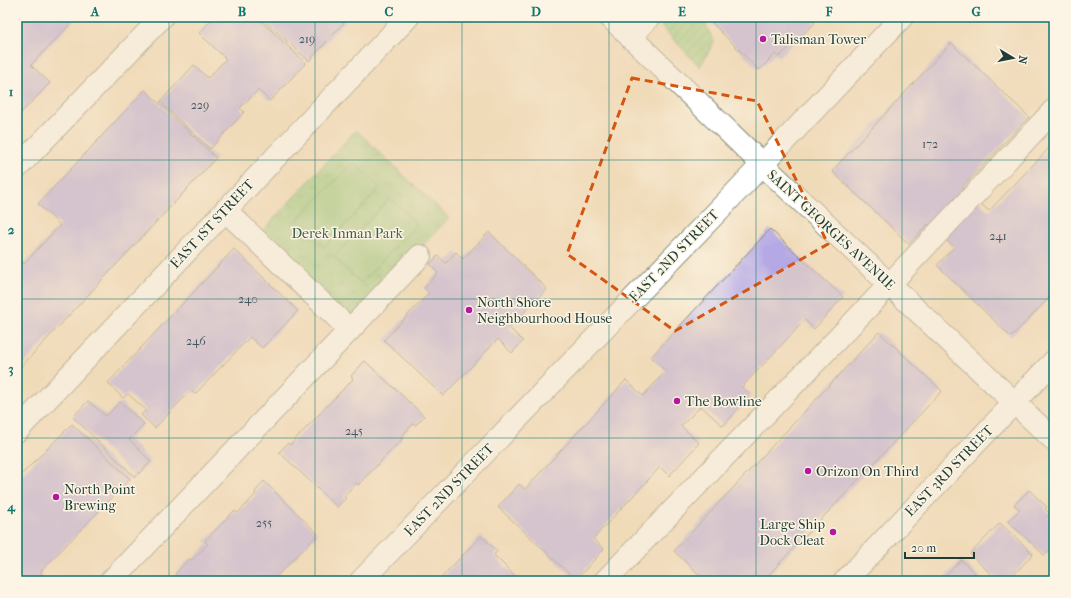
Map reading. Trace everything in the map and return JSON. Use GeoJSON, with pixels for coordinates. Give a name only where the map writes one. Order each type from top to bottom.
{"type":"FeatureCollection","features":[{"type":"Feature","properties":{"kind":"street"},"geometry":{"type":"LineString","coordinates":[[17,168],[162,17]]}},
{"type":"Feature","properties":{"kind":"street","name":"EAST 1ST STREET"},"geometry":{"type":"LineString","coordinates":[[17,431],[408,17]]}},
{"type":"Feature","properties":{"kind":"street","name":"SAINT GEORGES AVENUE"},"geometry":{"type":"LineString","coordinates":[[610,17],[762,164],[1054,440]]}},
{"type":"Feature","properties":{"kind":"street"},"geometry":{"type":"LineString","coordinates":[[630,37],[650,17]]}},
{"type":"Feature","properties":{"kind":"street","name":"EAST 2ND STREET"},"geometry":{"type":"LineString","coordinates":[[361,581],[902,17]]}},
{"type":"Feature","properties":{"kind":"street"},"geometry":{"type":"LineString","coordinates":[[605,581],[1054,110]]}},
{"type":"Feature","properties":{"kind":"street"},"geometry":{"type":"LineString","coordinates":[[225,210],[350,330]]}},
{"type":"Feature","properties":{"kind":"street"},"geometry":{"type":"LineString","coordinates":[[111,581],[420,256]]}},
{"type":"Feature","properties":{"kind":"street","name":"EAST 3RD STREET"},"geometry":{"type":"LineString","coordinates":[[845,581],[1054,361]]}},
{"type":"Feature","properties":{"kind":"highlighted area"},"geometry":{"type":"Polygon","coordinates":[[[632,78],[757,101],[828,244],[675,331],[567,254],[632,78]]]}},
{"type":"Feature","properties":{"kind":"green space"},"geometry":{"type":"Polygon","coordinates":[[[671,17],[707,17],[704,21],[714,42],[700,67],[661,26],[671,17]]]}},
{"type":"Feature","properties":{"kind":"green space","name":"Derek Inman Park"},"geometry":{"type":"Polygon","coordinates":[[[356,130],[449,218],[349,322],[258,236],[356,130]]]}},
{"type":"Feature","properties":{"kind":"green space"},"geometry":{"type":"Polygon","coordinates":[[[353,162],[380,188],[324,247],[296,221],[353,162]]]}},
{"type":"Feature","properties":{"kind":"green space"},"geometry":{"type":"Polygon","coordinates":[[[390,198],[417,224],[361,283],[334,257],[390,198]]]}},
{"type":"Feature","properties":{"kind":"building"},"geometry":{"type":"Polygon","coordinates":[[[17,17],[77,17],[31,65],[50,83],[17,117],[17,17]]]}},
{"type":"Feature","properties":{"kind":"building"},"geometry":{"type":"Polygon","coordinates":[[[214,17],[257,17],[306,63],[270,101],[258,90],[240,108],[244,112],[210,149],[160,102],[194,65],[208,78],[226,59],[199,33],[214,17]]]}},
{"type":"Feature","properties":{"kind":"building"},"geometry":{"type":"Polygon","coordinates":[[[260,17],[349,17],[309,61],[260,17]]]}},
{"type":"Feature","properties":{"kind":"building","name":"Talisman Tower"},"geometry":{"type":"Polygon","coordinates":[[[718,17],[813,17],[811,19],[815,23],[779,57],[775,54],[759,70],[712,23],[718,17]]]}},
{"type":"Feature","properties":{"kind":"building"},"geometry":{"type":"Polygon","coordinates":[[[951,43],[1029,117],[962,187],[989,211],[1054,143],[1054,293],[1011,337],[937,265],[954,247],[928,224],[909,244],[832,171],[951,43]]]}},
{"type":"Feature","properties":{"kind":"building"},"geometry":{"type":"Polygon","coordinates":[[[145,90],[216,158],[17,371],[17,257],[24,264],[60,225],[38,204],[145,90]]]}},
{"type":"Feature","properties":{"kind":"building","name":"The Bowline"},"geometry":{"type":"Polygon","coordinates":[[[770,229],[843,297],[814,329],[805,320],[742,387],[751,395],[723,426],[701,406],[681,426],[699,443],[669,476],[660,467],[593,539],[604,549],[576,580],[498,507],[519,484],[525,489],[626,380],[643,396],[666,371],[651,357],[770,229]]]}},
{"type":"Feature","properties":{"kind":"building","name":"North Shore Neighbourhood House"},"geometry":{"type":"Polygon","coordinates":[[[489,232],[547,289],[509,328],[523,341],[512,353],[498,339],[443,396],[384,340],[429,293],[424,288],[438,273],[430,264],[438,256],[446,263],[456,252],[463,259],[489,232]]]}},
{"type":"Feature","properties":{"kind":"building"},"geometry":{"type":"Polygon","coordinates":[[[234,249],[298,311],[262,348],[250,337],[195,394],[191,390],[155,428],[141,415],[146,410],[128,394],[123,398],[108,383],[234,249]]]}},
{"type":"Feature","properties":{"kind":"building","name":"Orizon On Third"},"geometry":{"type":"Polygon","coordinates":[[[879,332],[942,391],[763,581],[706,581],[674,551],[879,332]]]}},
{"type":"Feature","properties":{"kind":"building"},"geometry":{"type":"Polygon","coordinates":[[[365,361],[424,416],[416,425],[413,424],[401,437],[402,439],[358,485],[356,483],[344,496],[346,498],[337,507],[279,452],[288,443],[290,445],[353,379],[351,376],[365,361]]]}},
{"type":"Feature","properties":{"kind":"building"},"geometry":{"type":"Polygon","coordinates":[[[88,401],[106,416],[120,402],[144,424],[129,439],[151,462],[135,477],[73,417],[88,401]]]}},
{"type":"Feature","properties":{"kind":"building"},"geometry":{"type":"Polygon","coordinates":[[[72,424],[130,479],[40,572],[43,576],[38,581],[17,581],[17,479],[72,424]]]}},
{"type":"Feature","properties":{"kind":"building"},"geometry":{"type":"Polygon","coordinates":[[[264,481],[318,534],[272,581],[182,581],[175,574],[189,559],[192,560],[208,544],[205,541],[234,511],[238,513],[256,494],[255,492],[264,481]]]}},
{"type":"Feature","properties":{"kind":"building"},"geometry":{"type":"Polygon","coordinates":[[[1029,490],[1047,507],[1045,509],[1050,514],[1047,517],[1051,521],[1054,518],[1054,547],[1044,555],[1008,521],[1020,510],[1014,505],[1029,490]]]}},
{"type":"Feature","properties":{"kind":"building"},"geometry":{"type":"Polygon","coordinates":[[[1000,523],[1033,554],[1008,581],[998,581],[970,554],[1000,523]]]}},
{"type":"Feature","properties":{"kind":"building"},"geometry":{"type":"Polygon","coordinates":[[[481,536],[497,551],[494,555],[520,581],[438,581],[481,536]]]}},
{"type":"Feature","properties":{"kind":"building"},"geometry":{"type":"Polygon","coordinates":[[[961,560],[984,581],[941,581],[961,560]]]}},
{"type":"Feature","properties":{"kind":"place","name":"Talisman Tower"},"geometry":{"type":"Point","coordinates":[763,39]}},
{"type":"Feature","properties":{"kind":"place","name":"North Shore Neighbourhood House"},"geometry":{"type":"Point","coordinates":[469,310]}},
{"type":"Feature","properties":{"kind":"place","name":"The Bowline"},"geometry":{"type":"Point","coordinates":[677,401]}},
{"type":"Feature","properties":{"kind":"place","name":"Orizon On Third"},"geometry":{"type":"Point","coordinates":[808,471]}},
{"type":"Feature","properties":{"kind":"place","name":"North Point Brewing"},"geometry":{"type":"Point","coordinates":[56,497]}},
{"type":"Feature","properties":{"kind":"place","name":"Large Ship Dock Cleat"},"geometry":{"type":"Point","coordinates":[833,532]}}]}
